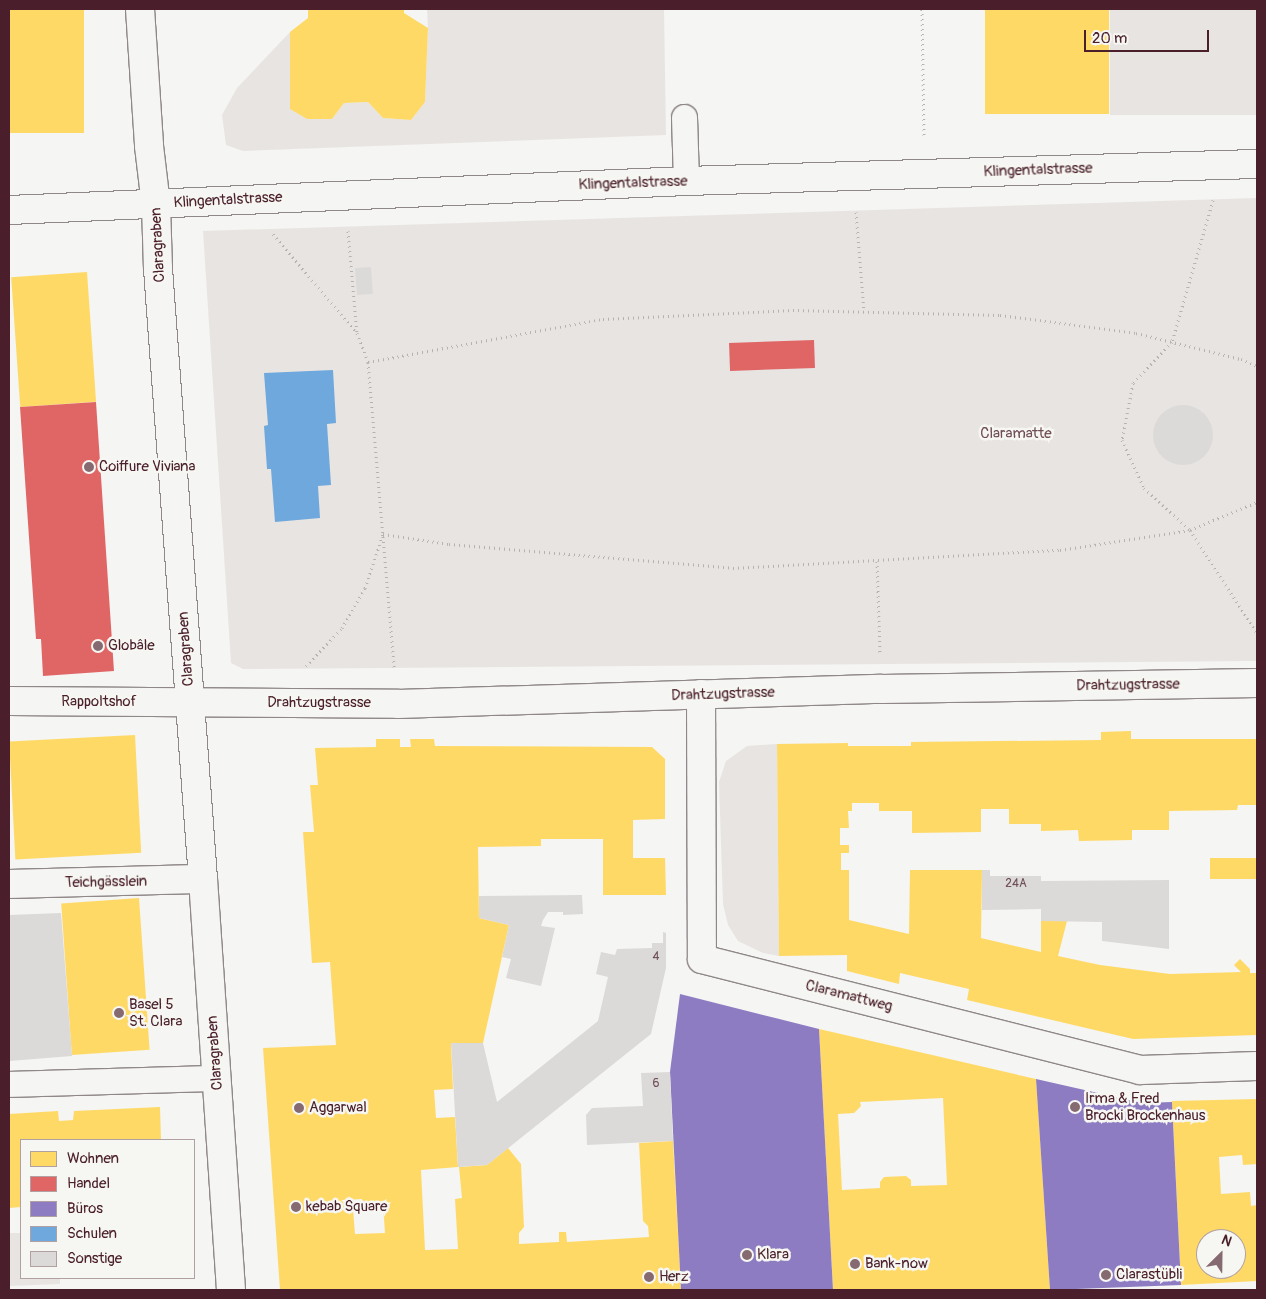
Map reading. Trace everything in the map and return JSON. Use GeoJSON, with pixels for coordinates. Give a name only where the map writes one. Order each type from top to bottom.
{"type":"FeatureCollection","features":[{"type":"Feature","properties":{"kind":"street","name":"Claragraben"},"geometry":{"type":"LineString","coordinates":[[140,9],[149,146],[156,204],[158,269],[231,1290]]}},
{"type":"Feature","properties":{"kind":"street","name":"Klingentalstrasse"},"geometry":{"type":"LineString","coordinates":[[9,210],[345,194],[686,181],[1257,164]]}},
{"type":"Feature","properties":{"kind":"street","name":"Drahtzugstrasse"},"geometry":{"type":"LineString","coordinates":[[190,702],[398,704],[881,689],[1257,683]]}},
{"type":"Feature","properties":{"kind":"street","name":"Claramattweg"},"geometry":{"type":"LineString","coordinates":[[701,694],[702,959],[1140,1070],[1257,1066]]}},
{"type":"Feature","properties":{"kind":"street","name":"Rappoltshof"},"geometry":{"type":"LineString","coordinates":[[9,701],[190,702]]}},
{"type":"Feature","properties":{"kind":"street","name":"Teichgässlein"},"geometry":{"type":"LineString","coordinates":[[9,884],[203,879]]}},
{"type":"Feature","properties":{"kind":"lane"},"geometry":{"type":"LineString","coordinates":[[684,117],[686,181]]}},
{"type":"Feature","properties":{"kind":"lane"},"geometry":{"type":"LineString","coordinates":[[9,1084],[216,1078]]}},
{"type":"Feature","properties":{"kind":"path"},"geometry":{"type":"LineString","coordinates":[[922,9],[925,174]]}},
{"type":"Feature","properties":{"kind":"path"},"geometry":{"type":"LineString","coordinates":[[1223,164],[1172,342],[1133,383],[1122,440],[1144,488],[1190,530],[1257,632]]}},
{"type":"Feature","properties":{"kind":"path"},"geometry":{"type":"LineString","coordinates":[[853,176],[864,312]]}},
{"type":"Feature","properties":{"kind":"path"},"geometry":{"type":"LineString","coordinates":[[345,194],[357,333],[368,362],[398,704]]}},
{"type":"Feature","properties":{"kind":"path"},"geometry":{"type":"LineString","coordinates":[[242,199],[357,333]]}},
{"type":"Feature","properties":{"kind":"path"},"geometry":{"type":"LineString","coordinates":[[368,362],[603,319],[793,310],[1000,315],[1136,333],[1241,359],[1257,366]]}},
{"type":"Feature","properties":{"kind":"path"},"geometry":{"type":"LineString","coordinates":[[383,534],[449,544],[733,568],[1060,550],[1190,530],[1257,502]]}},
{"type":"Feature","properties":{"kind":"path"},"geometry":{"type":"LineString","coordinates":[[279,703],[296,676],[342,628],[365,588],[383,534]]}},
{"type":"Feature","properties":{"kind":"path"},"geometry":{"type":"LineString","coordinates":[[878,561],[881,689]]}},
{"type":"Feature","properties":{"kind":"green space"},"geometry":{"type":"Polygon","coordinates":[[[427,9],[664,9],[666,135],[243,151],[226,145],[222,115],[237,88],[290,32],[291,109],[307,119],[332,119],[344,103],[368,102],[383,118],[411,120],[425,102],[427,9]]]}},
{"type":"Feature","properties":{"kind":"green space"},"geometry":{"type":"Polygon","coordinates":[[[1110,9],[1257,9],[1257,115],[1110,115],[1110,9]]]}},
{"type":"Feature","properties":{"kind":"green space","name":"Claramatte"},"geometry":{"type":"Polygon","coordinates":[[[1257,198],[1257,661],[243,669],[231,663],[203,231],[1257,198]]]}},
{"type":"Feature","properties":{"kind":"green space"},"geometry":{"type":"Polygon","coordinates":[[[777,744],[779,956],[763,953],[738,941],[728,925],[723,904],[719,782],[726,761],[747,746],[777,744]]]}},
{"type":"Feature","properties":{"kind":"green space"},"geometry":{"type":"Polygon","coordinates":[[[9,1233],[20,1233],[20,1279],[60,1279],[60,1284],[10,1286],[9,1233]]]}},
{"type":"Feature","properties":{"kind":"building: Wohnen"},"geometry":{"type":"Polygon","coordinates":[[[9,9],[84,9],[84,133],[9,133],[9,9]]]}},
{"type":"Feature","properties":{"kind":"building: Wohnen"},"geometry":{"type":"Polygon","coordinates":[[[308,9],[404,9],[404,13],[428,28],[425,102],[411,120],[383,118],[368,102],[344,103],[332,119],[307,119],[290,109],[290,32],[308,18],[308,9]]]}},
{"type":"Feature","properties":{"kind":"building: Wohnen"},"geometry":{"type":"Polygon","coordinates":[[[985,9],[1109,9],[1109,114],[985,114],[985,9]]]}},
{"type":"Feature","properties":{"kind":"building: Wohnen"},"geometry":{"type":"Polygon","coordinates":[[[87,272],[96,402],[20,407],[11,277],[87,272]]]}},
{"type":"Feature","properties":{"kind":"building: Wohnen"},"geometry":{"type":"Polygon","coordinates":[[[1131,731],[1131,739],[1257,739],[1257,805],[1238,805],[1237,810],[1169,811],[1169,830],[1132,830],[1132,840],[1079,841],[1078,830],[1041,831],[1041,824],[1009,824],[1009,809],[981,809],[981,832],[912,833],[912,811],[879,811],[879,803],[852,803],[852,811],[848,811],[849,828],[840,828],[840,845],[849,845],[849,853],[841,853],[841,870],[849,870],[849,920],[909,934],[910,870],[982,870],[981,938],[1041,952],[1041,921],[1067,921],[1058,956],[1100,965],[1170,974],[1241,972],[1234,965],[1240,959],[1250,969],[1250,973],[1257,973],[1257,1035],[1133,1039],[967,1000],[969,989],[900,973],[899,984],[847,971],[847,955],[779,956],[777,744],[848,743],[848,746],[911,746],[911,742],[1101,740],[1101,732],[1131,731]]]}},
{"type":"Feature","properties":{"kind":"building: Wohnen"},"geometry":{"type":"Polygon","coordinates":[[[135,735],[141,853],[15,859],[9,742],[135,735]]]}},
{"type":"Feature","properties":{"kind":"building: Wohnen"},"geometry":{"type":"Polygon","coordinates":[[[376,739],[400,739],[400,747],[411,747],[410,739],[434,739],[435,746],[652,747],[665,759],[665,819],[633,820],[633,858],[665,858],[666,895],[603,895],[603,839],[541,839],[541,846],[478,847],[479,918],[509,925],[483,1043],[451,1043],[453,1089],[434,1090],[436,1118],[455,1117],[458,1167],[421,1170],[425,1250],[458,1249],[455,1199],[462,1198],[459,1167],[487,1165],[508,1148],[521,1164],[524,1227],[519,1233],[519,1244],[559,1242],[559,1232],[566,1232],[567,1242],[649,1237],[648,1226],[643,1221],[639,1143],[673,1141],[681,1290],[280,1290],[263,1048],[336,1045],[330,962],[312,963],[303,832],[314,832],[310,785],[318,785],[315,748],[376,747],[376,739]],[[362,1199],[345,1200],[346,1209],[353,1209],[355,1234],[385,1233],[383,1204],[362,1206],[362,1199]]]}},
{"type":"Feature","properties":{"kind":"building: Wohnen"},"geometry":{"type":"Polygon","coordinates":[[[1210,858],[1257,858],[1257,879],[1210,879],[1210,858]]]}},
{"type":"Feature","properties":{"kind":"building: Wohnen"},"geometry":{"type":"Polygon","coordinates":[[[139,898],[150,1050],[72,1055],[61,903],[139,898]]]}},
{"type":"Feature","properties":{"kind":"building: Wohnen"},"geometry":{"type":"Polygon","coordinates":[[[819,1029],[1036,1079],[1050,1290],[833,1290],[819,1029]],[[943,1098],[860,1102],[861,1106],[854,1113],[838,1114],[842,1190],[880,1188],[880,1182],[884,1177],[906,1176],[911,1180],[911,1186],[947,1185],[943,1098]]]}},
{"type":"Feature","properties":{"kind":"building: Wohnen"},"geometry":{"type":"Polygon","coordinates":[[[1257,1099],[1257,1164],[1243,1165],[1242,1155],[1219,1157],[1221,1194],[1250,1192],[1251,1206],[1257,1205],[1257,1281],[1181,1285],[1172,1101],[1257,1099]]]}},
{"type":"Feature","properties":{"kind":"building: Wohnen"},"geometry":{"type":"Polygon","coordinates":[[[160,1107],[161,1139],[20,1139],[20,1207],[9,1208],[9,1114],[58,1111],[59,1121],[73,1120],[74,1111],[160,1107]]]}},
{"type":"Feature","properties":{"kind":"building: Handel"},"geometry":{"type":"Polygon","coordinates":[[[814,340],[815,368],[730,371],[729,343],[814,340]]]}},
{"type":"Feature","properties":{"kind":"building: Handel"},"geometry":{"type":"Polygon","coordinates":[[[96,402],[114,671],[43,676],[41,639],[36,639],[20,407],[96,402]]]}},
{"type":"Feature","properties":{"kind":"building: Büros"},"geometry":{"type":"Polygon","coordinates":[[[680,994],[819,1029],[833,1290],[681,1290],[670,1072],[680,994]]]}},
{"type":"Feature","properties":{"kind":"building: Büros"},"geometry":{"type":"Polygon","coordinates":[[[1036,1079],[1142,1103],[1172,1102],[1181,1285],[1050,1290],[1036,1079]]]}},
{"type":"Feature","properties":{"kind":"building: Schulen"},"geometry":{"type":"Polygon","coordinates":[[[333,370],[336,423],[327,424],[331,485],[318,486],[320,518],[275,522],[271,469],[267,469],[264,426],[268,425],[264,373],[333,370]]]}},
{"type":"Feature","properties":{"kind":"building: Sonstige"},"geometry":{"type":"Polygon","coordinates":[[[371,267],[373,294],[357,295],[355,268],[371,267]]]}},
{"type":"Feature","properties":{"kind":"building: Sonstige"},"geometry":{"type":"Polygon","coordinates":[[[1177,405],[1189,405],[1200,410],[1208,418],[1213,429],[1211,447],[1200,460],[1189,465],[1177,465],[1166,460],[1158,452],[1153,441],[1153,429],[1158,418],[1166,410],[1177,405]]]}},
{"type":"Feature","properties":{"kind":"building: Sonstige"},"geometry":{"type":"Polygon","coordinates":[[[982,870],[990,870],[990,876],[1041,876],[1041,881],[1169,880],[1169,949],[1102,941],[1102,922],[1041,921],[1041,909],[982,910],[982,870]]]}},
{"type":"Feature","properties":{"kind":"building: Sonstige"},"geometry":{"type":"Polygon","coordinates":[[[582,895],[583,914],[563,915],[563,912],[548,912],[543,920],[541,926],[555,928],[541,986],[506,978],[511,959],[502,957],[509,925],[479,918],[479,896],[582,895]]]}},
{"type":"Feature","properties":{"kind":"building: Sonstige"},"geometry":{"type":"Polygon","coordinates":[[[61,913],[72,1056],[9,1061],[9,915],[61,913]]]}},
{"type":"Feature","properties":{"kind":"building: Sonstige"},"geometry":{"type":"Polygon","coordinates":[[[663,932],[666,933],[666,968],[651,1034],[487,1165],[458,1167],[451,1043],[483,1043],[497,1102],[598,1021],[608,977],[596,974],[601,952],[615,955],[617,949],[652,948],[652,943],[663,943],[663,932]]]}},
{"type":"Feature","properties":{"kind":"building: Sonstige"},"geometry":{"type":"Polygon","coordinates":[[[670,1072],[673,1141],[587,1145],[586,1115],[592,1108],[643,1106],[641,1073],[670,1072]]]}},
{"type":"Feature","properties":{"kind":"place","name":"Coiffure Viviana"},"geometry":{"type":"Point","coordinates":[89,467]}},
{"type":"Feature","properties":{"kind":"place","name":"Globâle"},"geometry":{"type":"Point","coordinates":[98,646]}},
{"type":"Feature","properties":{"kind":"place","name":"Basel 5 St. Clara"},"geometry":{"type":"Point","coordinates":[119,1013]}},
{"type":"Feature","properties":{"kind":"place","name":"Irma & Fred Brocki Brockenhaus"},"geometry":{"type":"Point","coordinates":[1075,1107]}},
{"type":"Feature","properties":{"kind":"place","name":"Aggarwal"},"geometry":{"type":"Point","coordinates":[299,1108]}},
{"type":"Feature","properties":{"kind":"place","name":"kebab Square"},"geometry":{"type":"Point","coordinates":[296,1207]}},
{"type":"Feature","properties":{"kind":"place","name":"Klara"},"geometry":{"type":"Point","coordinates":[747,1255]}},
{"type":"Feature","properties":{"kind":"place","name":"Bank-now"},"geometry":{"type":"Point","coordinates":[855,1264]}},
{"type":"Feature","properties":{"kind":"place","name":"Clarastübli"},"geometry":{"type":"Point","coordinates":[1106,1275]}},
{"type":"Feature","properties":{"kind":"place","name":"Herz"},"geometry":{"type":"Point","coordinates":[649,1277]}}]}
